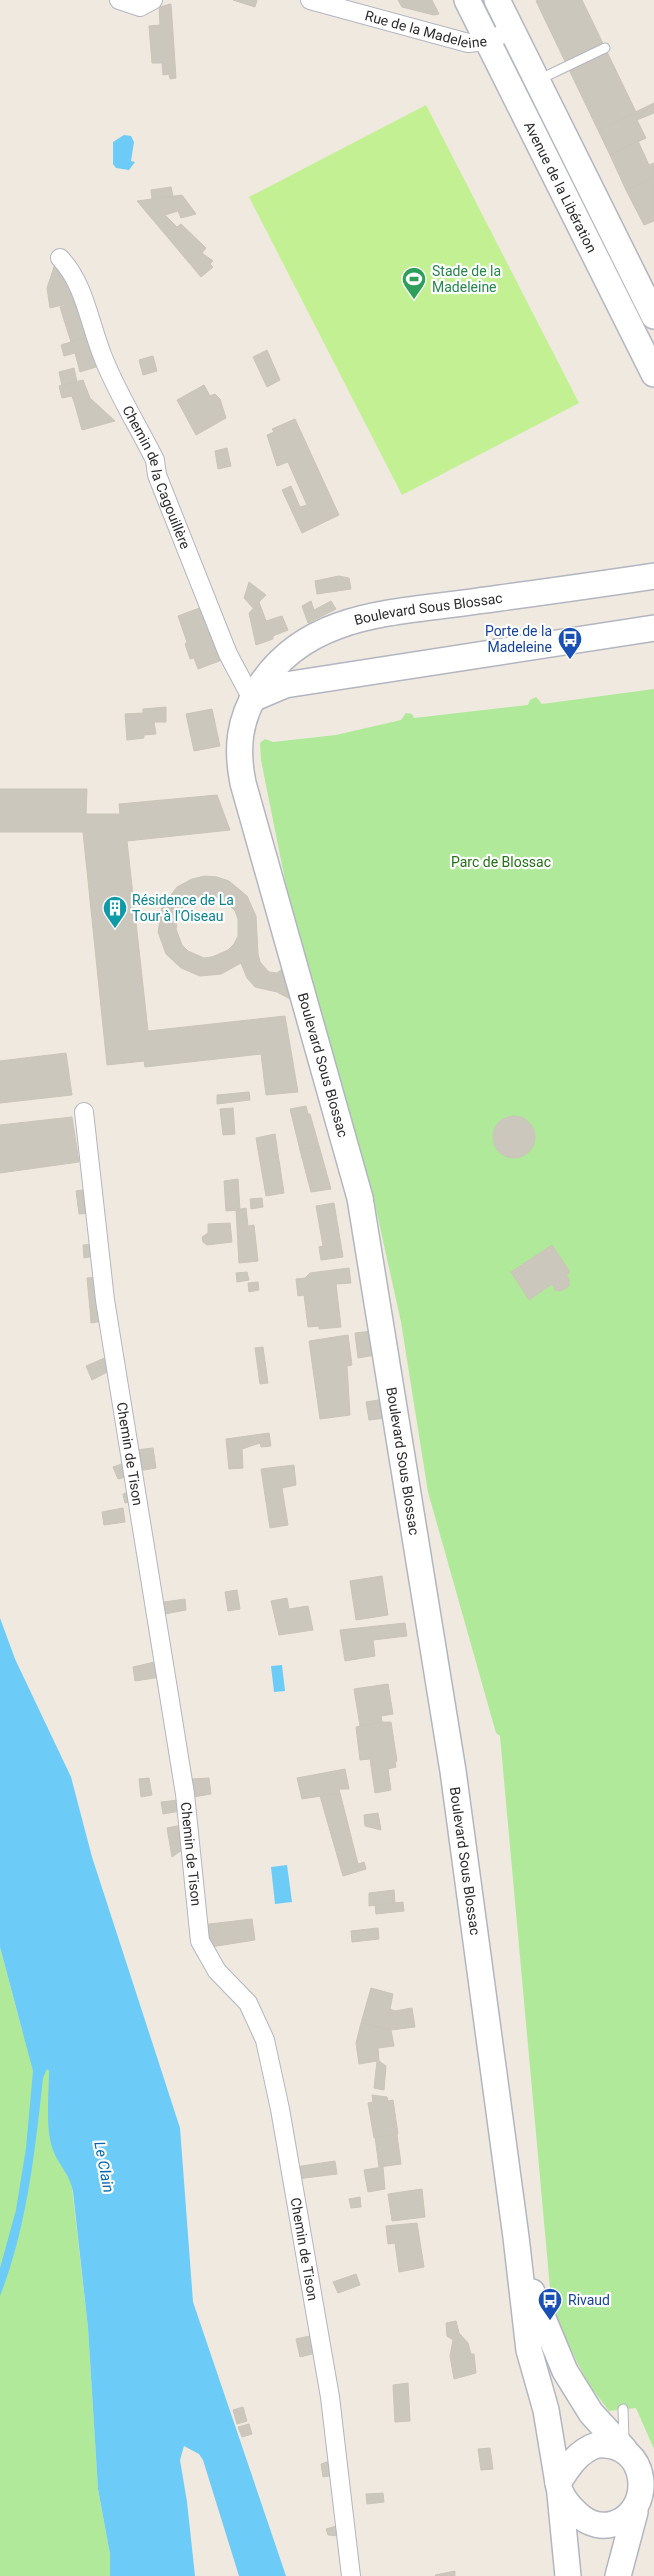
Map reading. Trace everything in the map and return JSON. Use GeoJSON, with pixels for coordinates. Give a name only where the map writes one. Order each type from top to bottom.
{"type":"FeatureCollection","features":[{"type":"Feature","properties":{"kind":"main road","name":"Avenue de la Libération"},"geometry":{"type":"LineString","coordinates":[[468,0],[487,41],[525,86],[654,316]]}},
{"type":"Feature","properties":{"kind":"main road","name":"Avenue de la Libération"},"geometry":{"type":"LineString","coordinates":[[497,0],[512,30],[525,86],[654,374]]}},
{"type":"Feature","properties":{"kind":"main road","name":"Boulevard Sous Blossac"},"geometry":{"type":"LineString","coordinates":[[568,2576],[559,2488],[546,2410],[529,2350],[516,2237],[453,1771],[360,1198],[239,764],[238,743],[241,726],[252,700],[268,673],[282,657],[304,640],[328,628],[351,621],[648,575]]}},
{"type":"Feature","properties":{"kind":"main road"},"geometry":{"type":"LineString","coordinates":[[252,700],[285,685],[654,628]]}},
{"type":"Feature","properties":{"kind":"main road","name":"Boulevard Sous Blossac"},"geometry":{"type":"LineString","coordinates":[[516,2237],[538,2310],[565,2371],[588,2409],[624,2449],[634,2457],[642,2468],[646,2482],[644,2501],[622,2572]]}},
{"type":"Feature","properties":{"kind":"main road"},"geometry":{"type":"LineString","coordinates":[[624,2449],[604,2445],[585,2450],[575,2459],[559,2488],[583,2518],[601,2525],[623,2521],[644,2501]]}},
{"type":"Feature","properties":{"kind":"main road"},"geometry":{"type":"LineString","coordinates":[[601,2525],[622,2572]]}},
{"type":"Feature","properties":{"kind":"street"},"geometry":{"type":"LineString","coordinates":[[119,0],[140,7],[153,0]]}},
{"type":"Feature","properties":{"kind":"street","name":"Rue de la Madeleine"},"geometry":{"type":"LineString","coordinates":[[310,0],[468,43],[487,41],[512,30]]}},
{"type":"Feature","properties":{"kind":"street","name":"Chemin de la Cagouillère"},"geometry":{"type":"LineString","coordinates":[[60,258],[70,268],[94,327],[104,361],[156,460],[157,475],[228,654],[252,700]]}},
{"type":"Feature","properties":{"kind":"street","name":"Chemin de Tison"},"geometry":{"type":"LineString","coordinates":[[84,1112],[105,1300],[185,1794],[200,1942],[217,1972],[248,2003],[265,2040],[280,2109],[330,2397],[350,2576]]}},
{"type":"Feature","properties":{"kind":"lane"},"geometry":{"type":"LineString","coordinates":[[525,86],[605,48]]}},
{"type":"Feature","properties":{"kind":"lane"},"geometry":{"type":"LineString","coordinates":[[623,2409],[624,2449]]}},
{"type":"Feature","properties":{"kind":"green space","name":"Stade de la Madeleine"},"geometry":{"type":"Polygon","coordinates":[[[426,105],[579,403],[402,495],[249,197],[426,105]]]}},
{"type":"Feature","properties":{"kind":"green space","name":"Parc de Blossac"},"geometry":{"type":"Polygon","coordinates":[[[654,689],[654,2449],[636,2408],[609,2411],[587,2382],[552,2310],[500,1736],[496,1733],[428,1492],[401,1322],[372,1191],[290,905],[261,760],[260,743],[265,739],[273,742],[336,735],[401,720],[406,713],[412,714],[414,718],[528,705],[530,700],[536,697],[542,704],[654,689]]]}},
{"type":"Feature","properties":{"kind":"green space"},"geometry":{"type":"Polygon","coordinates":[[[0,1947],[22,2030],[49,2071],[50,2140],[71,2179],[88,2328],[98,2489],[110,2554],[110,2576],[0,2576],[0,1947]]]}},
{"type":"Feature","properties":{"kind":"water"},"geometry":{"type":"Polygon","coordinates":[[[124,135],[131,136],[134,142],[131,161],[135,162],[129,170],[116,168],[113,164],[113,142],[124,135]]]}},
{"type":"Feature","properties":{"kind":"water","name":"Le Clain"},"geometry":{"type":"Polygon","coordinates":[[[0,1618],[15,1659],[71,1777],[92,1857],[180,2128],[193,2302],[286,2576],[239,2576],[203,2460],[199,2454],[184,2446],[180,2460],[187,2502],[195,2576],[110,2576],[110,2554],[98,2489],[88,2328],[73,2192],[69,2180],[55,2156],[51,2142],[48,2122],[49,2071],[47,2069],[43,2078],[29,2189],[17,2243],[0,2296],[0,2268],[16,2210],[26,2148],[33,2071],[0,1947],[0,1618]]]}},
{"type":"Feature","properties":{"kind":"water"},"geometry":{"type":"Polygon","coordinates":[[[282,1665],[285,1691],[274,1692],[271,1666],[282,1665]]]}},
{"type":"Feature","properties":{"kind":"water"},"geometry":{"type":"Polygon","coordinates":[[[287,1865],[292,1902],[275,1904],[271,1867],[287,1865]]]}},
{"type":"Feature","properties":{"kind":"building"},"geometry":{"type":"Polygon","coordinates":[[[233,0],[257,0],[255,7],[233,0]]]}},
{"type":"Feature","properties":{"kind":"building"},"geometry":{"type":"Polygon","coordinates":[[[398,0],[432,0],[439,14],[434,15],[402,7],[398,0]]]}},
{"type":"Feature","properties":{"kind":"building"},"geometry":{"type":"Polygon","coordinates":[[[582,0],[636,112],[598,130],[536,1],[582,0]]]}},
{"type":"Feature","properties":{"kind":"building"},"geometry":{"type":"Polygon","coordinates":[[[171,4],[176,78],[170,79],[169,74],[163,75],[162,63],[152,63],[149,26],[160,25],[159,7],[171,4]]]}},
{"type":"Feature","properties":{"kind":"building"},"geometry":{"type":"Polygon","coordinates":[[[654,103],[654,113],[637,120],[646,138],[610,155],[598,130],[654,103]]]}},
{"type":"Feature","properties":{"kind":"building"},"geometry":{"type":"Polygon","coordinates":[[[638,141],[649,165],[654,163],[654,177],[626,190],[610,155],[638,141]]]}},
{"type":"Feature","properties":{"kind":"building"},"geometry":{"type":"Polygon","coordinates":[[[654,177],[654,221],[644,225],[626,190],[654,177]]]}},
{"type":"Feature","properties":{"kind":"building"},"geometry":{"type":"Polygon","coordinates":[[[171,187],[173,196],[152,199],[151,190],[171,187]]]}},
{"type":"Feature","properties":{"kind":"building"},"geometry":{"type":"Polygon","coordinates":[[[182,195],[196,214],[181,218],[178,211],[165,215],[177,227],[181,224],[206,248],[202,253],[213,261],[210,264],[213,267],[201,277],[137,201],[182,195]]]}},
{"type":"Feature","properties":{"kind":"building"},"geometry":{"type":"Polygon","coordinates":[[[56,261],[78,301],[50,308],[47,288],[56,261]]]}},
{"type":"Feature","properties":{"kind":"building"},"geometry":{"type":"Polygon","coordinates":[[[78,301],[90,336],[71,342],[60,307],[78,301]]]}},
{"type":"Feature","properties":{"kind":"building"},"geometry":{"type":"Polygon","coordinates":[[[90,336],[99,366],[80,372],[75,353],[64,356],[61,345],[90,336]]]}},
{"type":"Feature","properties":{"kind":"building"},"geometry":{"type":"Polygon","coordinates":[[[267,350],[280,380],[267,387],[253,357],[267,350]]]}},
{"type":"Feature","properties":{"kind":"building"},"geometry":{"type":"Polygon","coordinates":[[[153,356],[157,371],[143,375],[139,360],[153,356]]]}},
{"type":"Feature","properties":{"kind":"building"},"geometry":{"type":"Polygon","coordinates":[[[74,368],[77,382],[62,386],[59,372],[74,368]]]}},
{"type":"Feature","properties":{"kind":"building"},"geometry":{"type":"Polygon","coordinates":[[[83,380],[90,398],[75,405],[72,396],[62,398],[59,386],[83,380]]]}},
{"type":"Feature","properties":{"kind":"building"},"geometry":{"type":"Polygon","coordinates":[[[204,385],[210,396],[215,394],[220,399],[226,418],[196,435],[177,400],[204,385]]]}},
{"type":"Feature","properties":{"kind":"building"},"geometry":{"type":"Polygon","coordinates":[[[90,398],[115,421],[82,430],[75,405],[90,398]]]}},
{"type":"Feature","properties":{"kind":"building"},"geometry":{"type":"Polygon","coordinates":[[[295,419],[339,515],[302,533],[282,490],[291,486],[300,507],[307,505],[288,462],[277,466],[267,435],[274,432],[272,429],[295,419]]]}},
{"type":"Feature","properties":{"kind":"building"},"geometry":{"type":"Polygon","coordinates":[[[227,448],[231,466],[218,469],[215,451],[227,448]]]}},
{"type":"Feature","properties":{"kind":"building"},"geometry":{"type":"Polygon","coordinates":[[[339,576],[349,578],[351,589],[317,594],[315,581],[339,576]]]}},
{"type":"Feature","properties":{"kind":"building"},"geometry":{"type":"Polygon","coordinates":[[[249,582],[266,595],[253,608],[244,598],[249,582]]]}},
{"type":"Feature","properties":{"kind":"building"},"geometry":{"type":"Polygon","coordinates":[[[311,601],[314,610],[331,601],[336,609],[308,623],[302,606],[311,601]]]}},
{"type":"Feature","properties":{"kind":"building"},"geometry":{"type":"Polygon","coordinates":[[[259,602],[266,621],[282,616],[288,630],[273,636],[273,639],[256,645],[249,613],[259,602]]]}},
{"type":"Feature","properties":{"kind":"building"},"geometry":{"type":"Polygon","coordinates":[[[202,607],[222,660],[198,669],[194,658],[190,659],[185,644],[187,642],[178,616],[202,607]]]}},
{"type":"Feature","properties":{"kind":"building"},"geometry":{"type":"Polygon","coordinates":[[[166,707],[166,722],[154,722],[156,734],[127,740],[125,714],[143,713],[143,709],[166,707]]]}},
{"type":"Feature","properties":{"kind":"building"},"geometry":{"type":"Polygon","coordinates":[[[212,709],[220,746],[194,751],[186,714],[212,709]]]}},
{"type":"Feature","properties":{"kind":"building","name":"Résidence de La Tour à l'Oiseau"},"geometry":{"type":"Polygon","coordinates":[[[0,789],[87,789],[86,814],[120,814],[119,804],[217,795],[230,830],[127,841],[148,1031],[285,1016],[298,1092],[266,1095],[261,1054],[145,1067],[144,1061],[107,1065],[83,832],[0,832],[0,789]]]}},
{"type":"Feature","properties":{"kind":"building"},"geometry":{"type":"Polygon","coordinates":[[[205,876],[217,877],[229,881],[247,896],[256,916],[260,962],[269,972],[277,973],[282,969],[290,999],[277,992],[255,987],[247,978],[241,963],[221,974],[200,976],[181,968],[166,954],[158,932],[162,907],[177,887],[192,879],[205,876]],[[207,894],[191,900],[179,912],[176,929],[182,945],[188,951],[204,958],[212,957],[228,950],[234,944],[238,936],[238,919],[235,911],[223,899],[207,894]]]}},
{"type":"Feature","properties":{"kind":"building"},"geometry":{"type":"Polygon","coordinates":[[[66,1053],[72,1095],[0,1103],[0,1061],[66,1053]]]}},
{"type":"Feature","properties":{"kind":"building"},"geometry":{"type":"Polygon","coordinates":[[[249,1092],[250,1100],[217,1104],[217,1095],[249,1092]]]}},
{"type":"Feature","properties":{"kind":"building"},"geometry":{"type":"Polygon","coordinates":[[[306,1106],[319,1146],[300,1150],[290,1109],[306,1106]]]}},
{"type":"Feature","properties":{"kind":"building"},"geometry":{"type":"Polygon","coordinates":[[[233,1108],[235,1134],[223,1135],[220,1109],[233,1108]]]}},
{"type":"Feature","properties":{"kind":"building"},"geometry":{"type":"Polygon","coordinates":[[[510,1116],[518,1116],[529,1122],[535,1137],[529,1152],[518,1158],[510,1158],[499,1152],[493,1141],[493,1133],[499,1122],[510,1116]]]}},
{"type":"Feature","properties":{"kind":"building"},"geometry":{"type":"Polygon","coordinates":[[[72,1117],[79,1162],[0,1173],[0,1125],[72,1117]]]}},
{"type":"Feature","properties":{"kind":"building"},"geometry":{"type":"Polygon","coordinates":[[[275,1134],[284,1193],[266,1196],[256,1138],[275,1134]]]}},
{"type":"Feature","properties":{"kind":"building"},"geometry":{"type":"Polygon","coordinates":[[[319,1146],[331,1189],[311,1192],[300,1150],[319,1146]]]}},
{"type":"Feature","properties":{"kind":"building"},"geometry":{"type":"Polygon","coordinates":[[[238,1179],[240,1210],[226,1211],[224,1181],[238,1179]]]}},
{"type":"Feature","properties":{"kind":"building"},"geometry":{"type":"Polygon","coordinates":[[[88,1189],[91,1213],[79,1214],[76,1191],[88,1189]]]}},
{"type":"Feature","properties":{"kind":"building"},"geometry":{"type":"Polygon","coordinates":[[[262,1198],[263,1207],[251,1209],[250,1199],[262,1198]]]}},
{"type":"Feature","properties":{"kind":"building"},"geometry":{"type":"Polygon","coordinates":[[[334,1203],[343,1257],[321,1260],[319,1247],[323,1246],[316,1206],[334,1203]]]}},
{"type":"Feature","properties":{"kind":"building"},"geometry":{"type":"Polygon","coordinates":[[[246,1208],[248,1226],[254,1225],[258,1261],[239,1263],[236,1210],[246,1208]]]}},
{"type":"Feature","properties":{"kind":"building"},"geometry":{"type":"Polygon","coordinates":[[[230,1223],[232,1242],[207,1245],[203,1242],[202,1237],[208,1233],[208,1224],[230,1223]]]}},
{"type":"Feature","properties":{"kind":"building"},"geometry":{"type":"Polygon","coordinates":[[[94,1244],[95,1256],[84,1258],[83,1245],[94,1244]]]}},
{"type":"Feature","properties":{"kind":"building"},"geometry":{"type":"Polygon","coordinates":[[[552,1245],[570,1272],[566,1275],[569,1279],[569,1286],[561,1291],[555,1290],[552,1284],[529,1300],[511,1272],[552,1245]]]}},
{"type":"Feature","properties":{"kind":"building"},"geometry":{"type":"Polygon","coordinates":[[[349,1268],[351,1283],[336,1284],[341,1327],[319,1329],[319,1326],[308,1327],[304,1295],[298,1296],[296,1279],[305,1278],[310,1273],[349,1268]]]}},
{"type":"Feature","properties":{"kind":"building"},"geometry":{"type":"Polygon","coordinates":[[[247,1272],[249,1280],[237,1282],[236,1273],[247,1272]]]}},
{"type":"Feature","properties":{"kind":"building"},"geometry":{"type":"Polygon","coordinates":[[[99,1277],[102,1308],[90,1310],[87,1278],[99,1277]]]}},
{"type":"Feature","properties":{"kind":"building"},"geometry":{"type":"Polygon","coordinates":[[[258,1282],[259,1290],[249,1292],[248,1283],[258,1282]]]}},
{"type":"Feature","properties":{"kind":"building"},"geometry":{"type":"Polygon","coordinates":[[[102,1308],[103,1321],[91,1323],[90,1310],[102,1308]]]}},
{"type":"Feature","properties":{"kind":"building"},"geometry":{"type":"Polygon","coordinates":[[[372,1331],[376,1355],[358,1358],[355,1333],[372,1331]]]}},
{"type":"Feature","properties":{"kind":"building"},"geometry":{"type":"Polygon","coordinates":[[[348,1335],[352,1365],[347,1366],[350,1415],[320,1419],[309,1341],[348,1335]]]}},
{"type":"Feature","properties":{"kind":"building"},"geometry":{"type":"Polygon","coordinates":[[[263,1347],[268,1383],[260,1384],[255,1348],[263,1347]]]}},
{"type":"Feature","properties":{"kind":"building"},"geometry":{"type":"Polygon","coordinates":[[[107,1357],[109,1371],[92,1380],[86,1366],[107,1357]]]}},
{"type":"Feature","properties":{"kind":"building"},"geometry":{"type":"Polygon","coordinates":[[[384,1399],[387,1418],[369,1420],[366,1402],[384,1399]]]}},
{"type":"Feature","properties":{"kind":"building"},"geometry":{"type":"Polygon","coordinates":[[[269,1433],[271,1446],[261,1447],[260,1443],[242,1449],[243,1468],[229,1469],[226,1439],[269,1433]]]}},
{"type":"Feature","properties":{"kind":"building"},"geometry":{"type":"Polygon","coordinates":[[[153,1448],[156,1468],[138,1471],[136,1450],[153,1448]]]}},
{"type":"Feature","properties":{"kind":"building"},"geometry":{"type":"Polygon","coordinates":[[[127,1462],[129,1476],[118,1479],[113,1467],[127,1462]]]}},
{"type":"Feature","properties":{"kind":"building"},"geometry":{"type":"Polygon","coordinates":[[[294,1465],[296,1485],[282,1488],[288,1525],[270,1528],[261,1469],[294,1465]]]}},
{"type":"Feature","properties":{"kind":"building"},"geometry":{"type":"Polygon","coordinates":[[[131,1491],[133,1501],[125,1503],[123,1494],[131,1491]]]}},
{"type":"Feature","properties":{"kind":"building"},"geometry":{"type":"Polygon","coordinates":[[[123,1508],[125,1522],[104,1525],[102,1512],[123,1508]]]}},
{"type":"Feature","properties":{"kind":"building"},"geometry":{"type":"Polygon","coordinates":[[[382,1576],[388,1615],[356,1620],[350,1581],[382,1576]]]}},
{"type":"Feature","properties":{"kind":"building"},"geometry":{"type":"Polygon","coordinates":[[[237,1590],[240,1609],[228,1611],[225,1592],[237,1590]]]}},
{"type":"Feature","properties":{"kind":"building"},"geometry":{"type":"Polygon","coordinates":[[[287,1598],[289,1609],[308,1606],[313,1630],[279,1635],[271,1601],[287,1598]]]}},
{"type":"Feature","properties":{"kind":"building"},"geometry":{"type":"Polygon","coordinates":[[[185,1599],[186,1610],[165,1614],[164,1602],[185,1599]]]}},
{"type":"Feature","properties":{"kind":"building"},"geometry":{"type":"Polygon","coordinates":[[[405,1623],[407,1636],[373,1640],[375,1656],[345,1661],[340,1630],[405,1623]]]}},
{"type":"Feature","properties":{"kind":"building"},"geometry":{"type":"Polygon","coordinates":[[[159,1661],[161,1677],[135,1681],[133,1667],[159,1661]]]}},
{"type":"Feature","properties":{"kind":"building"},"geometry":{"type":"Polygon","coordinates":[[[388,1684],[393,1714],[381,1716],[382,1722],[360,1726],[354,1689],[388,1684]]]}},
{"type":"Feature","properties":{"kind":"building"},"geometry":{"type":"Polygon","coordinates":[[[391,1722],[397,1761],[395,1762],[396,1767],[388,1769],[391,1790],[375,1793],[370,1759],[360,1760],[356,1727],[391,1722]]]}},
{"type":"Feature","properties":{"kind":"building"},"geometry":{"type":"Polygon","coordinates":[[[345,1769],[349,1789],[339,1789],[340,1793],[302,1799],[297,1778],[345,1769]]]}},
{"type":"Feature","properties":{"kind":"building"},"geometry":{"type":"Polygon","coordinates":[[[149,1778],[152,1795],[141,1797],[139,1779],[149,1778]]]}},
{"type":"Feature","properties":{"kind":"building"},"geometry":{"type":"Polygon","coordinates":[[[209,1778],[211,1794],[193,1797],[191,1779],[209,1778]]]}},
{"type":"Feature","properties":{"kind":"building"},"geometry":{"type":"Polygon","coordinates":[[[340,1793],[358,1864],[364,1862],[366,1869],[343,1876],[320,1796],[340,1793]]]}},
{"type":"Feature","properties":{"kind":"building"},"geometry":{"type":"Polygon","coordinates":[[[179,1800],[180,1811],[163,1814],[161,1802],[179,1800]]]}},
{"type":"Feature","properties":{"kind":"building"},"geometry":{"type":"Polygon","coordinates":[[[378,1813],[381,1830],[365,1826],[364,1815],[378,1813]]]}},
{"type":"Feature","properties":{"kind":"building"},"geometry":{"type":"Polygon","coordinates":[[[182,1825],[185,1848],[172,1857],[167,1828],[182,1825]]]}},
{"type":"Feature","properties":{"kind":"building"},"geometry":{"type":"Polygon","coordinates":[[[394,1890],[395,1903],[369,1906],[369,1893],[394,1890]]]}},
{"type":"Feature","properties":{"kind":"building"},"geometry":{"type":"Polygon","coordinates":[[[403,1902],[404,1911],[376,1914],[375,1905],[403,1902]]]}},
{"type":"Feature","properties":{"kind":"building"},"geometry":{"type":"Polygon","coordinates":[[[252,1919],[255,1940],[204,1948],[201,1925],[252,1919]]]}},
{"type":"Feature","properties":{"kind":"building"},"geometry":{"type":"Polygon","coordinates":[[[378,1928],[379,1939],[352,1942],[351,1931],[378,1928]]]}},
{"type":"Feature","properties":{"kind":"building"},"geometry":{"type":"Polygon","coordinates":[[[371,1988],[393,1994],[390,2009],[395,2011],[412,2008],[415,2027],[391,2030],[361,2023],[371,1988]]]}},
{"type":"Feature","properties":{"kind":"building"},"geometry":{"type":"Polygon","coordinates":[[[361,2023],[391,2030],[394,2046],[378,2048],[379,2061],[386,2066],[384,2090],[374,2088],[377,2061],[359,2064],[356,2043],[361,2023]]]}},
{"type":"Feature","properties":{"kind":"building"},"geometry":{"type":"Polygon","coordinates":[[[372,2095],[387,2097],[388,2101],[393,2100],[398,2134],[374,2138],[368,2103],[373,2102],[372,2095]]]}},
{"type":"Feature","properties":{"kind":"building"},"geometry":{"type":"Polygon","coordinates":[[[397,2135],[401,2164],[379,2167],[375,2137],[397,2135]]]}},
{"type":"Feature","properties":{"kind":"building"},"geometry":{"type":"Polygon","coordinates":[[[335,2161],[337,2174],[297,2179],[295,2167],[335,2161]]]}},
{"type":"Feature","properties":{"kind":"building"},"geometry":{"type":"Polygon","coordinates":[[[383,2167],[385,2189],[368,2192],[364,2170],[383,2167]]]}},
{"type":"Feature","properties":{"kind":"building"},"geometry":{"type":"Polygon","coordinates":[[[422,2189],[425,2217],[392,2221],[388,2194],[422,2189]]]}},
{"type":"Feature","properties":{"kind":"building"},"geometry":{"type":"Polygon","coordinates":[[[360,2197],[361,2207],[351,2208],[349,2199],[360,2197]]]}},
{"type":"Feature","properties":{"kind":"building"},"geometry":{"type":"Polygon","coordinates":[[[417,2223],[424,2267],[399,2272],[395,2243],[388,2244],[386,2226],[417,2223]]]}},
{"type":"Feature","properties":{"kind":"building"},"geometry":{"type":"Polygon","coordinates":[[[356,2274],[360,2285],[338,2293],[333,2282],[356,2274]]]}},
{"type":"Feature","properties":{"kind":"building"},"geometry":{"type":"Polygon","coordinates":[[[456,2321],[459,2333],[468,2343],[471,2354],[474,2354],[476,2373],[454,2379],[450,2356],[453,2340],[447,2336],[446,2323],[456,2321]]]}},
{"type":"Feature","properties":{"kind":"building"},"geometry":{"type":"Polygon","coordinates":[[[314,2335],[316,2353],[300,2357],[296,2339],[314,2335]]]}},
{"type":"Feature","properties":{"kind":"building"},"geometry":{"type":"Polygon","coordinates":[[[408,2383],[410,2421],[395,2422],[393,2385],[408,2383]]]}},
{"type":"Feature","properties":{"kind":"building"},"geometry":{"type":"Polygon","coordinates":[[[243,2407],[247,2421],[237,2424],[233,2410],[243,2407]]]}},
{"type":"Feature","properties":{"kind":"building"},"geometry":{"type":"Polygon","coordinates":[[[249,2424],[252,2434],[242,2437],[238,2427],[249,2424]]]}},
{"type":"Feature","properties":{"kind":"building"},"geometry":{"type":"Polygon","coordinates":[[[490,2448],[493,2469],[481,2470],[478,2449],[490,2448]]]}},
{"type":"Feature","properties":{"kind":"building"},"geometry":{"type":"Polygon","coordinates":[[[333,2460],[335,2475],[323,2477],[321,2464],[333,2460]]]}},
{"type":"Feature","properties":{"kind":"building"},"geometry":{"type":"Polygon","coordinates":[[[383,2493],[384,2502],[367,2504],[366,2494],[383,2493]]]}},
{"type":"Feature","properties":{"kind":"building"},"geometry":{"type":"Polygon","coordinates":[[[340,2525],[340,2536],[328,2535],[326,2529],[340,2525]]]}},
{"type":"Feature","properties":{"kind":"building"},"geometry":{"type":"Polygon","coordinates":[[[455,2571],[455,2576],[435,2575],[455,2571]]]}},
{"type":"Feature","properties":{"kind":"place","name":"Stade de la Madeleine"},"geometry":{"type":"Point","coordinates":[414,300]}},
{"type":"Feature","properties":{"kind":"place","name":"Porte de la Madeleine"},"geometry":{"type":"Point","coordinates":[570,660]}},
{"type":"Feature","properties":{"kind":"place","name":"Résidence de La Tour à l'Oiseau"},"geometry":{"type":"Point","coordinates":[115,929]}},
{"type":"Feature","properties":{"kind":"place","name":"Rivaud"},"geometry":{"type":"Point","coordinates":[550,2321]}}]}
